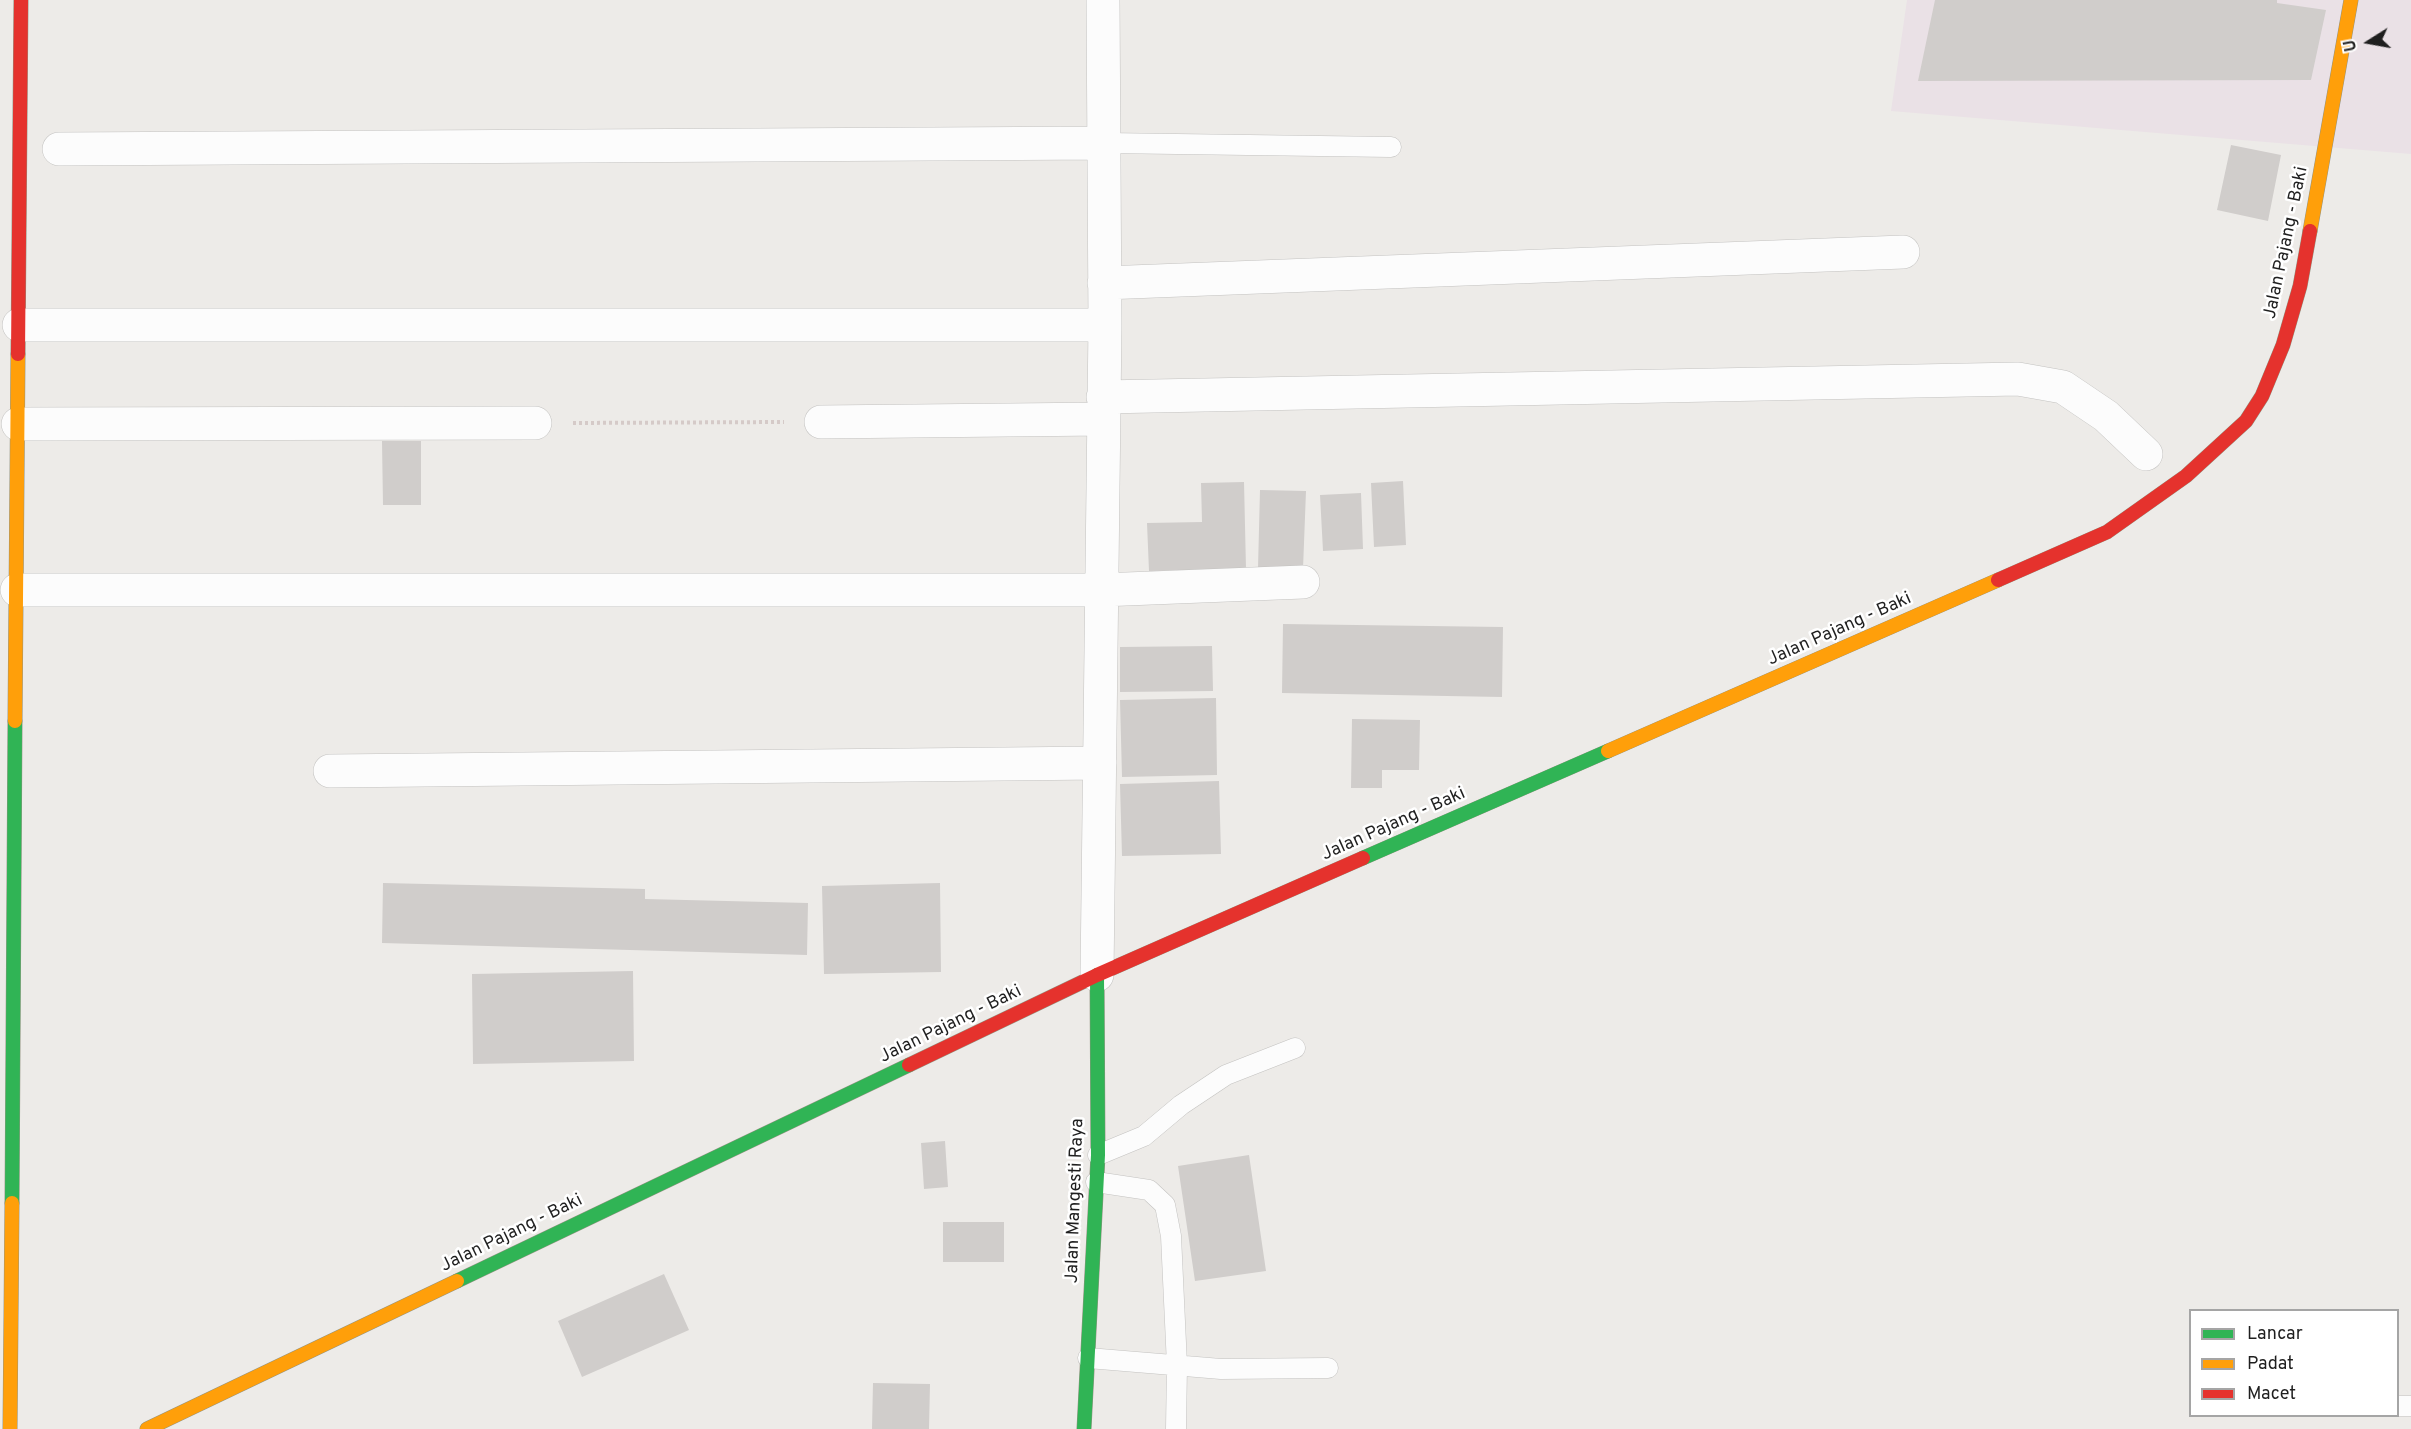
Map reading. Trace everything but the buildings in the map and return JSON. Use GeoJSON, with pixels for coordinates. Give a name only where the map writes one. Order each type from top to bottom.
{"type":"FeatureCollection","features":[{"type":"Feature","properties":{"kind":"main road"},"geometry":{"type":"LineString","coordinates":[[10,1429],[7,885],[17,590],[21,0]]}},
{"type":"Feature","properties":{"kind":"main road","name":"Jalan Pajang - Baki"},"geometry":{"type":"LineString","coordinates":[[147,1429],[1097,975],[2107,532],[2186,476],[2246,422],[2262,396],[2283,345],[2300,286],[2351,0]]}},
{"type":"Feature","properties":{"kind":"main road","name":"Jalan Mangesti Raya"},"geometry":{"type":"LineString","coordinates":[[1083,1429],[1098,1155],[1097,975]]}},
{"type":"Feature","properties":{"kind":"street"},"geometry":{"type":"LineString","coordinates":[[1097,975],[1105,325],[1103,0]]}},
{"type":"Feature","properties":{"kind":"street"},"geometry":{"type":"LineString","coordinates":[[59,149],[1105,143]]}},
{"type":"Feature","properties":{"kind":"street"},"geometry":{"type":"LineString","coordinates":[[1104,283],[1902,252]]}},
{"type":"Feature","properties":{"kind":"street"},"geometry":{"type":"LineString","coordinates":[[19,325],[1105,325]]}},
{"type":"Feature","properties":{"kind":"street"},"geometry":{"type":"LineString","coordinates":[[821,422],[1103,408],[2018,379],[2063,387],[2106,416],[2146,454]]}},
{"type":"Feature","properties":{"kind":"street"},"geometry":{"type":"LineString","coordinates":[[18,424],[535,423]]}},
{"type":"Feature","properties":{"kind":"street"},"geometry":{"type":"LineString","coordinates":[[17,590],[1101,590],[1303,582]]}},
{"type":"Feature","properties":{"kind":"street"},"geometry":{"type":"LineString","coordinates":[[330,771],[1100,763]]}},
{"type":"Feature","properties":{"kind":"lane"},"geometry":{"type":"LineString","coordinates":[[1105,143],[1391,147]]}},
{"type":"Feature","properties":{"kind":"lane"},"geometry":{"type":"LineString","coordinates":[[1098,1155],[1144,1136],[1181,1106],[1226,1075],[1295,1048]]}},
{"type":"Feature","properties":{"kind":"lane"},"geometry":{"type":"LineString","coordinates":[[1096,1182],[1149,1190],[1165,1205],[1171,1236],[1177,1365],[1176,1429]]}},
{"type":"Feature","properties":{"kind":"lane"},"geometry":{"type":"LineString","coordinates":[[1088,1358],[1221,1369],[1328,1368]]}},
{"type":"Feature","properties":{"kind":"path"},"geometry":{"type":"LineString","coordinates":[[535,423],[821,422]]}},
{"type":"Feature","properties":{"kind":"shaded area"},"geometry":{"type":"Polygon","coordinates":[[[1907,0],[2411,0],[2411,154],[1891,111],[1907,0]]]}},
{"type":"Feature","properties":{"kind":"traffic: fast"},"geometry":{"type":"LineString","coordinates":[[12,1203],[15,721]]}},
{"type":"Feature","properties":{"kind":"traffic: fast"},"geometry":{"type":"LineString","coordinates":[[1363,858],[1608,751]]}},
{"type":"Feature","properties":{"kind":"traffic: fast"},"geometry":{"type":"LineString","coordinates":[[1084,1429],[1098,1155],[1097,975]]}},
{"type":"Feature","properties":{"kind":"traffic: fast"},"geometry":{"type":"LineString","coordinates":[[457,1281],[909,1065]]}},
{"type":"Feature","properties":{"kind":"traffic: slow"},"geometry":{"type":"LineString","coordinates":[[2310,231],[2351,0]]}},
{"type":"Feature","properties":{"kind":"traffic: slow"},"geometry":{"type":"LineString","coordinates":[[15,721],[18,354]]}},
{"type":"Feature","properties":{"kind":"traffic: slow"},"geometry":{"type":"LineString","coordinates":[[1608,751],[1998,580]]}},
{"type":"Feature","properties":{"kind":"traffic: slow"},"geometry":{"type":"LineString","coordinates":[[10,1429],[12,1203]]}},
{"type":"Feature","properties":{"kind":"traffic: slow"},"geometry":{"type":"LineString","coordinates":[[147,1429],[457,1281]]}},
{"type":"Feature","properties":{"kind":"traffic: jam"},"geometry":{"type":"LineString","coordinates":[[18,354],[21,0]]}},
{"type":"Feature","properties":{"kind":"traffic: jam"},"geometry":{"type":"LineString","coordinates":[[1998,580],[2107,532],[2186,476],[2246,421],[2262,396],[2283,345],[2300,286],[2310,231]]}},
{"type":"Feature","properties":{"kind":"traffic: jam"},"geometry":{"type":"LineString","coordinates":[[909,1065],[1097,975],[1363,858]]}}]}
